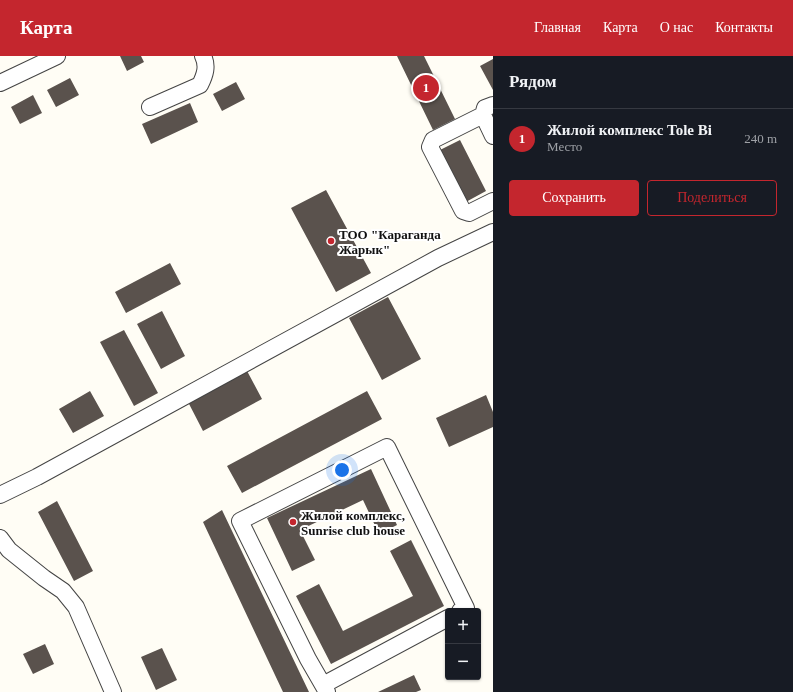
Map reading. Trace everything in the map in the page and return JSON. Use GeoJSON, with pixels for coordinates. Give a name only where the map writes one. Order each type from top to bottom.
{"type":"FeatureCollection","features":[{"type":"Feature","properties":{"kind":"street"},"geometry":{"type":"LineString","coordinates":[[0,83],[57,56]]}},
{"type":"Feature","properties":{"kind":"street"},"geometry":{"type":"LineString","coordinates":[[150,108],[200,85],[206,74],[203,56]]}},
{"type":"Feature","properties":{"kind":"street"},"geometry":{"type":"LineString","coordinates":[[493,136],[488,110],[433,140],[430,147],[463,211],[469,213],[493,201]]}},
{"type":"Feature","properties":{"kind":"street"},"geometry":{"type":"LineString","coordinates":[[0,495],[37,477],[438,258],[493,232]]}},
{"type":"Feature","properties":{"kind":"street"},"geometry":{"type":"LineString","coordinates":[[445,620],[325,688],[308,659],[240,521],[387,447],[466,608]]}},
{"type":"Feature","properties":{"kind":"street"},"geometry":{"type":"LineString","coordinates":[[3,548],[63,591],[76,608],[113,692]]}},
{"type":"Feature","properties":{"kind":"building"},"geometry":{"type":"Polygon","coordinates":[[[120,56],[141,56],[144,62],[127,71],[120,56]]]}},
{"type":"Feature","properties":{"kind":"building"},"geometry":{"type":"Polygon","coordinates":[[[397,56],[424,56],[455,119],[433,130],[397,56]]]}},
{"type":"Feature","properties":{"kind":"building"},"geometry":{"type":"Polygon","coordinates":[[[493,59],[493,90],[480,66],[493,59]]]}},
{"type":"Feature","properties":{"kind":"building"},"geometry":{"type":"Polygon","coordinates":[[[70,78],[79,95],[56,107],[47,90],[70,78]]]}},
{"type":"Feature","properties":{"kind":"building"},"geometry":{"type":"Polygon","coordinates":[[[236,82],[245,99],[222,111],[213,94],[236,82]]]}},
{"type":"Feature","properties":{"kind":"building"},"geometry":{"type":"Polygon","coordinates":[[[33,95],[42,113],[20,124],[11,107],[33,95]]]}},
{"type":"Feature","properties":{"kind":"building"},"geometry":{"type":"Polygon","coordinates":[[[190,103],[198,122],[151,144],[142,124],[190,103]]]}},
{"type":"Feature","properties":{"kind":"building"},"geometry":{"type":"Polygon","coordinates":[[[460,140],[486,191],[464,203],[438,151],[460,140]]]}},
{"type":"Feature","properties":{"kind":"building","name":"ТОО \"Караганда Жарык\""},"geometry":{"type":"Polygon","coordinates":[[[326,190],[371,273],[336,292],[291,208],[326,190]]]}},
{"type":"Feature","properties":{"kind":"building"},"geometry":{"type":"Polygon","coordinates":[[[170,263],[181,284],[126,313],[115,292],[170,263]]]}},
{"type":"Feature","properties":{"kind":"building"},"geometry":{"type":"Polygon","coordinates":[[[388,297],[421,359],[382,380],[349,318],[388,297]]]}},
{"type":"Feature","properties":{"kind":"building"},"geometry":{"type":"Polygon","coordinates":[[[162,311],[185,356],[161,369],[137,324],[162,311]]]}},
{"type":"Feature","properties":{"kind":"building"},"geometry":{"type":"Polygon","coordinates":[[[124,330],[158,393],[134,406],[100,342],[124,330]]]}},
{"type":"Feature","properties":{"kind":"building"},"geometry":{"type":"Polygon","coordinates":[[[246,369],[262,399],[203,431],[187,400],[246,369]]]}},
{"type":"Feature","properties":{"kind":"building"},"geometry":{"type":"Polygon","coordinates":[[[90,391],[104,416],[73,433],[59,409],[90,391]]]}},
{"type":"Feature","properties":{"kind":"building"},"geometry":{"type":"Polygon","coordinates":[[[367,391],[382,419],[242,493],[227,466],[367,391]]]}},
{"type":"Feature","properties":{"kind":"building"},"geometry":{"type":"Polygon","coordinates":[[[486,395],[493,412],[493,427],[449,447],[436,418],[486,395]]]}},
{"type":"Feature","properties":{"kind":"building","name":"Жилой комплекс, Sunrise club house"},"geometry":{"type":"Polygon","coordinates":[[[371,469],[397,525],[379,534],[363,500],[300,530],[315,560],[292,571],[267,518],[371,469]]]}},
{"type":"Feature","properties":{"kind":"building"},"geometry":{"type":"Polygon","coordinates":[[[57,501],[93,571],[74,581],[38,512],[57,501]]]}},
{"type":"Feature","properties":{"kind":"building"},"geometry":{"type":"Polygon","coordinates":[[[222,510],[309,692],[283,692],[203,522],[222,510]]]}},
{"type":"Feature","properties":{"kind":"building"},"geometry":{"type":"Polygon","coordinates":[[[411,540],[444,606],[331,664],[296,596],[319,584],[343,631],[413,596],[390,551],[411,540]]]}},
{"type":"Feature","properties":{"kind":"building"},"geometry":{"type":"Polygon","coordinates":[[[45,644],[54,664],[33,674],[23,654],[45,644]]]}},
{"type":"Feature","properties":{"kind":"building"},"geometry":{"type":"Polygon","coordinates":[[[162,648],[177,680],[156,690],[141,657],[162,648]]]}},
{"type":"Feature","properties":{"kind":"building"},"geometry":{"type":"Polygon","coordinates":[[[414,675],[421,690],[416,692],[378,692],[414,675]]]}},
{"type":"Feature","properties":{"kind":"place","name":"Жилой комплекс Tole Bi"},"geometry":{"type":"Point","coordinates":[426,88]}},
{"type":"Feature","properties":{"kind":"place","name":"ТОО \"Караганда Жарык\""},"geometry":{"type":"Point","coordinates":[331,241]}},
{"type":"Feature","properties":{"kind":"place","name":"Жилой комплекс, Sunrise club house"},"geometry":{"type":"Point","coordinates":[293,522]}}]}
